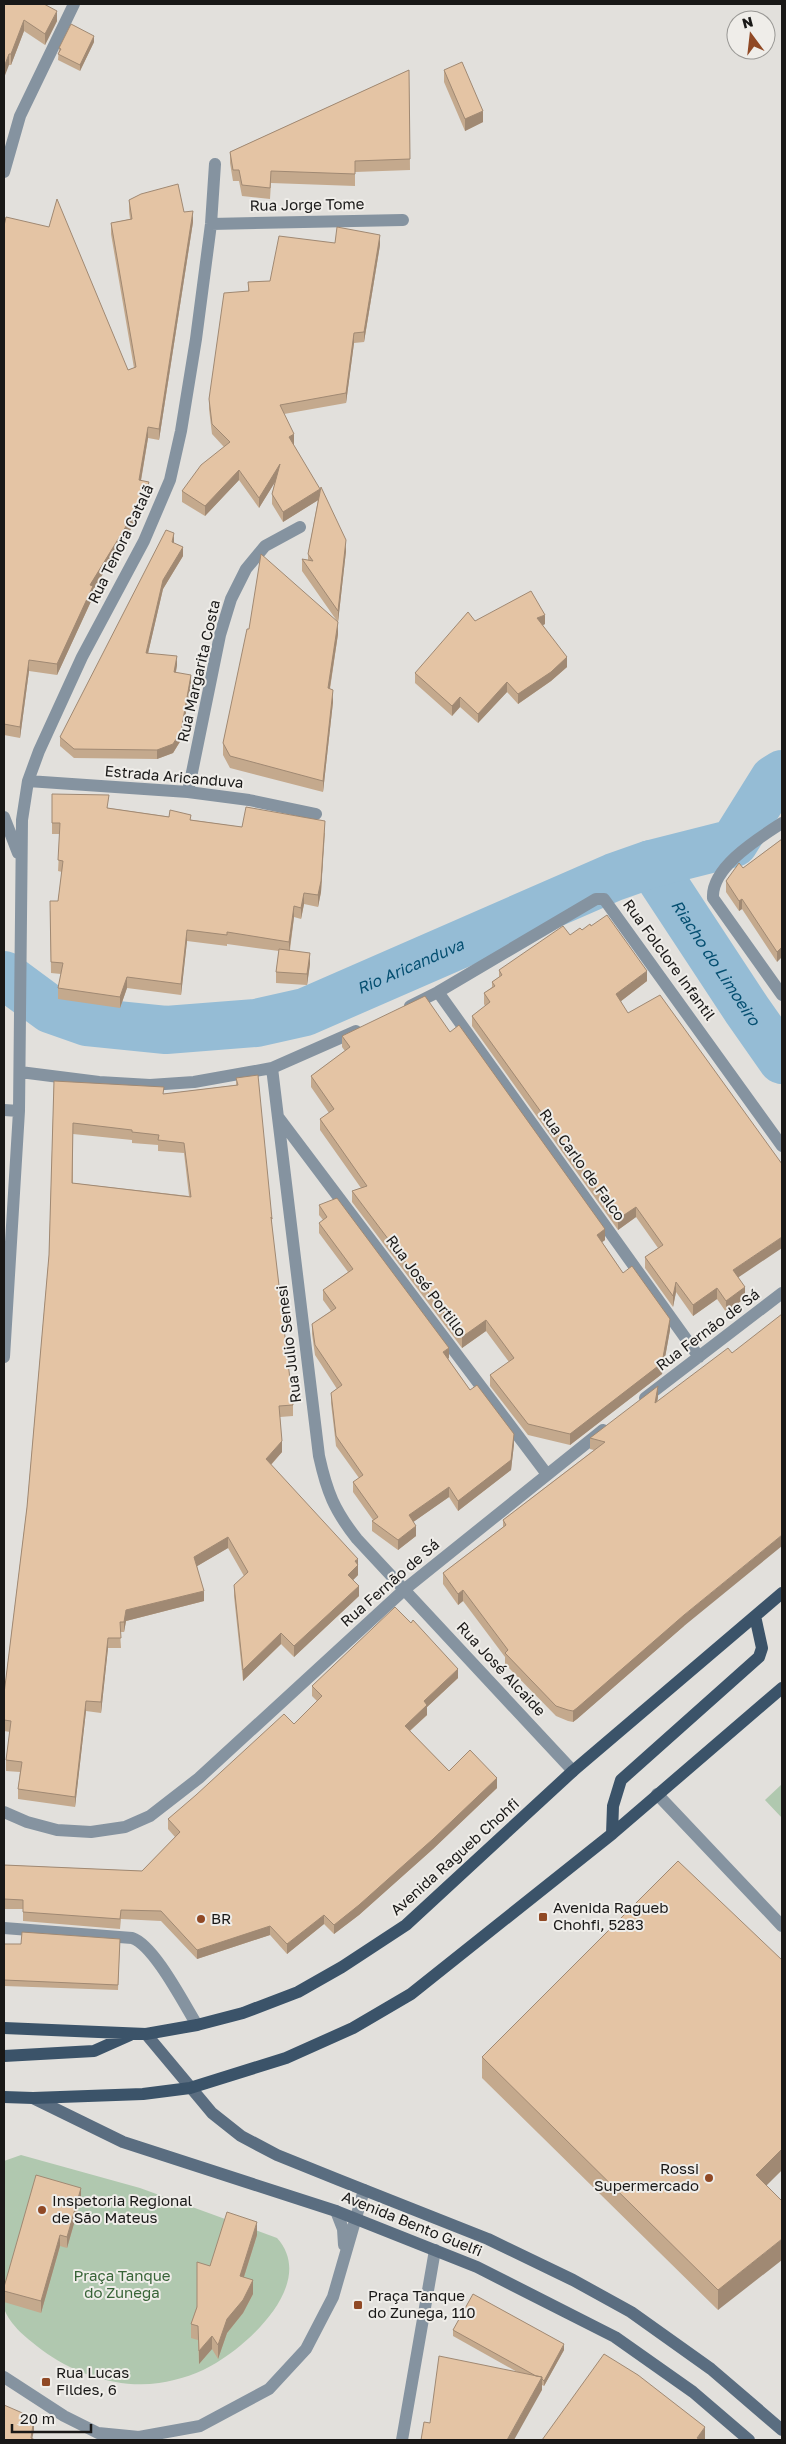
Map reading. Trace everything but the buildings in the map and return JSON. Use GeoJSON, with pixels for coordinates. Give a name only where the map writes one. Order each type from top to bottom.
{"type":"FeatureCollection","features":[{"type":"Feature","properties":{"kind":"main road","name":"Avenida Ragueb Chohfi"},"geometry":{"type":"LineString","coordinates":[[4,2028],[146,2034],[197,2026],[244,2013],[298,1992],[342,1967],[406,1925],[573,1771],[782,1593]]}},
{"type":"Feature","properties":{"kind":"main road"},"geometry":{"type":"LineString","coordinates":[[612,1834],[613,1806],[621,1780],[759,1657],[762,1648],[755,1616]]}},
{"type":"Feature","properties":{"kind":"main road"},"geometry":{"type":"LineString","coordinates":[[4,2097],[33,2098],[143,2094],[190,2088],[286,2058],[353,2028],[411,1994],[612,1834],[782,1688]]}},
{"type":"Feature","properties":{"kind":"main road"},"geometry":{"type":"LineString","coordinates":[[4,2056],[94,2051],[132,2034]]}},
{"type":"Feature","properties":{"kind":"main road","name":"Avenida Bento Guelfi"},"geometry":{"type":"LineString","coordinates":[[146,2034],[212,2113],[241,2136],[277,2155],[517,2252],[631,2312],[711,2369],[782,2430]]}},
{"type":"Feature","properties":{"kind":"main road","name":"Avenida Bento Guelfi"},"geometry":{"type":"LineString","coordinates":[[33,2098],[123,2142],[336,2210],[477,2267],[615,2336],[693,2392],[749,2440]]}},
{"type":"Feature","properties":{"kind":"street"},"geometry":{"type":"LineString","coordinates":[[4,172],[20,116],[74,4]]}},
{"type":"Feature","properties":{"kind":"street","name":"Rua Tenora Catalã"},"geometry":{"type":"LineString","coordinates":[[4,1357],[19,1111],[22,820],[28,781],[59,706],[144,541],[170,480],[184,413],[211,224],[215,164]]}},
{"type":"Feature","properties":{"kind":"street","name":"Rua Jorge Tome"},"geometry":{"type":"LineString","coordinates":[[211,224],[403,220]]}},
{"type":"Feature","properties":{"kind":"street","name":"Rua Margarita Costa"},"geometry":{"type":"LineString","coordinates":[[188,792],[220,635],[231,599],[246,569],[265,546],[300,527]]}},
{"type":"Feature","properties":{"kind":"street","name":"Estrada Aricanduva"},"geometry":{"type":"LineString","coordinates":[[28,781],[188,792],[249,800],[316,814]]}},
{"type":"Feature","properties":{"kind":"street"},"geometry":{"type":"LineString","coordinates":[[4,816],[22,865]]}},
{"type":"Feature","properties":{"kind":"street"},"geometry":{"type":"LineString","coordinates":[[782,823],[736,857],[719,875],[712,888],[713,898],[782,995]]}},
{"type":"Feature","properties":{"kind":"street","name":"Rua Folclore Infantil"},"geometry":{"type":"LineString","coordinates":[[438,992],[596,899],[604,899],[782,1146]]}},
{"type":"Feature","properties":{"kind":"street"},"geometry":{"type":"LineString","coordinates":[[399,1011],[438,992]]}},
{"type":"Feature","properties":{"kind":"street","name":"Rua Carlo de Falco"},"geometry":{"type":"LineString","coordinates":[[438,992],[699,1357]]}},
{"type":"Feature","properties":{"kind":"street"},"geometry":{"type":"LineString","coordinates":[[20,1072],[99,1082],[150,1084],[194,1082],[272,1068],[366,1027]]}},
{"type":"Feature","properties":{"kind":"street","name":"Rua Julio Senesi"},"geometry":{"type":"LineString","coordinates":[[272,1068],[319,1456],[326,1487],[338,1515],[357,1539],[405,1589]]}},
{"type":"Feature","properties":{"kind":"street"},"geometry":{"type":"LineString","coordinates":[[4,1110],[19,1111]]}},
{"type":"Feature","properties":{"kind":"street","name":"Rua José Portillo"},"geometry":{"type":"LineString","coordinates":[[279,1117],[546,1473]]}},
{"type":"Feature","properties":{"kind":"street","name":"Rua Fernão de Sá"},"geometry":{"type":"LineString","coordinates":[[638,1403],[782,1293]]}},
{"type":"Feature","properties":{"kind":"street","name":"Rua Fernão de Sá"},"geometry":{"type":"LineString","coordinates":[[4,1812],[27,1822],[57,1830],[91,1832],[125,1827],[150,1816],[199,1778],[405,1589],[546,1473],[615,1421]]}},
{"type":"Feature","properties":{"kind":"street","name":"Rua José Alcaide"},"geometry":{"type":"LineString","coordinates":[[405,1589],[573,1771]]}},
{"type":"Feature","properties":{"kind":"street"},"geometry":{"type":"LineString","coordinates":[[657,1794],[782,1926]]}},
{"type":"Feature","properties":{"kind":"street"},"geometry":{"type":"LineString","coordinates":[[4,1928],[132,1938],[141,1941],[152,1953],[197,2026]]}},
{"type":"Feature","properties":{"kind":"street"},"geometry":{"type":"LineString","coordinates":[[4,2377],[64,2416],[98,2433],[139,2439],[200,2426],[269,2389],[306,2349],[333,2297],[364,2190]]}},
{"type":"Feature","properties":{"kind":"street"},"geometry":{"type":"LineString","coordinates":[[336,2210],[343,2229],[346,2252]]}},
{"type":"Feature","properties":{"kind":"street"},"geometry":{"type":"LineString","coordinates":[[402,2440],[435,2250]]}},
{"type":"Feature","properties":{"kind":"green space"},"geometry":{"type":"Polygon","coordinates":[[[782,1784],[782,1818],[765,1800],[782,1784]]]}},
{"type":"Feature","properties":{"kind":"green space","name":"Praça Tanque do Zunega"},"geometry":{"type":"Polygon","coordinates":[[[21,2155],[140,2188],[277,2238],[287,2255],[289,2273],[285,2291],[262,2325],[247,2340],[216,2363],[189,2376],[159,2383],[128,2384],[98,2378],[68,2366],[42,2350],[20,2332],[10,2320],[3,2304],[4,2161],[21,2155]]]}},
{"type":"Feature","properties":{"kind":"waterway","name":"Rio Aricanduva"},"geometry":{"type":"LineString","coordinates":[[4,975],[50,1009],[87,1022],[166,1030],[256,1023],[305,1012],[614,877],[651,864],[734,843],[774,779],[782,774]]}},
{"type":"Feature","properties":{"kind":"waterway","name":"Riacho do Limoeiro"},"geometry":{"type":"LineString","coordinates":[[651,864],[782,1060]]}},
{"type":"Feature","properties":{"kind":"place","name":"Avenida Ragueb Chohfi, 5283"},"geometry":{"type":"Point","coordinates":[543,1917]}},
{"type":"Feature","properties":{"kind":"place","name":"BR"},"geometry":{"type":"Point","coordinates":[201,1919]}},
{"type":"Feature","properties":{"kind":"place","name":"Rossi Supermercado"},"geometry":{"type":"Point","coordinates":[709,2178]}},
{"type":"Feature","properties":{"kind":"place","name":"Inspetoria Regional de São Mateus"},"geometry":{"type":"Point","coordinates":[42,2210]}},
{"type":"Feature","properties":{"kind":"place","name":"Praça Tanque do Zunega, 110"},"geometry":{"type":"Point","coordinates":[358,2305]}},
{"type":"Feature","properties":{"kind":"place","name":"Rua Lucas Fildes, 6"},"geometry":{"type":"Point","coordinates":[46,2382]}}]}
